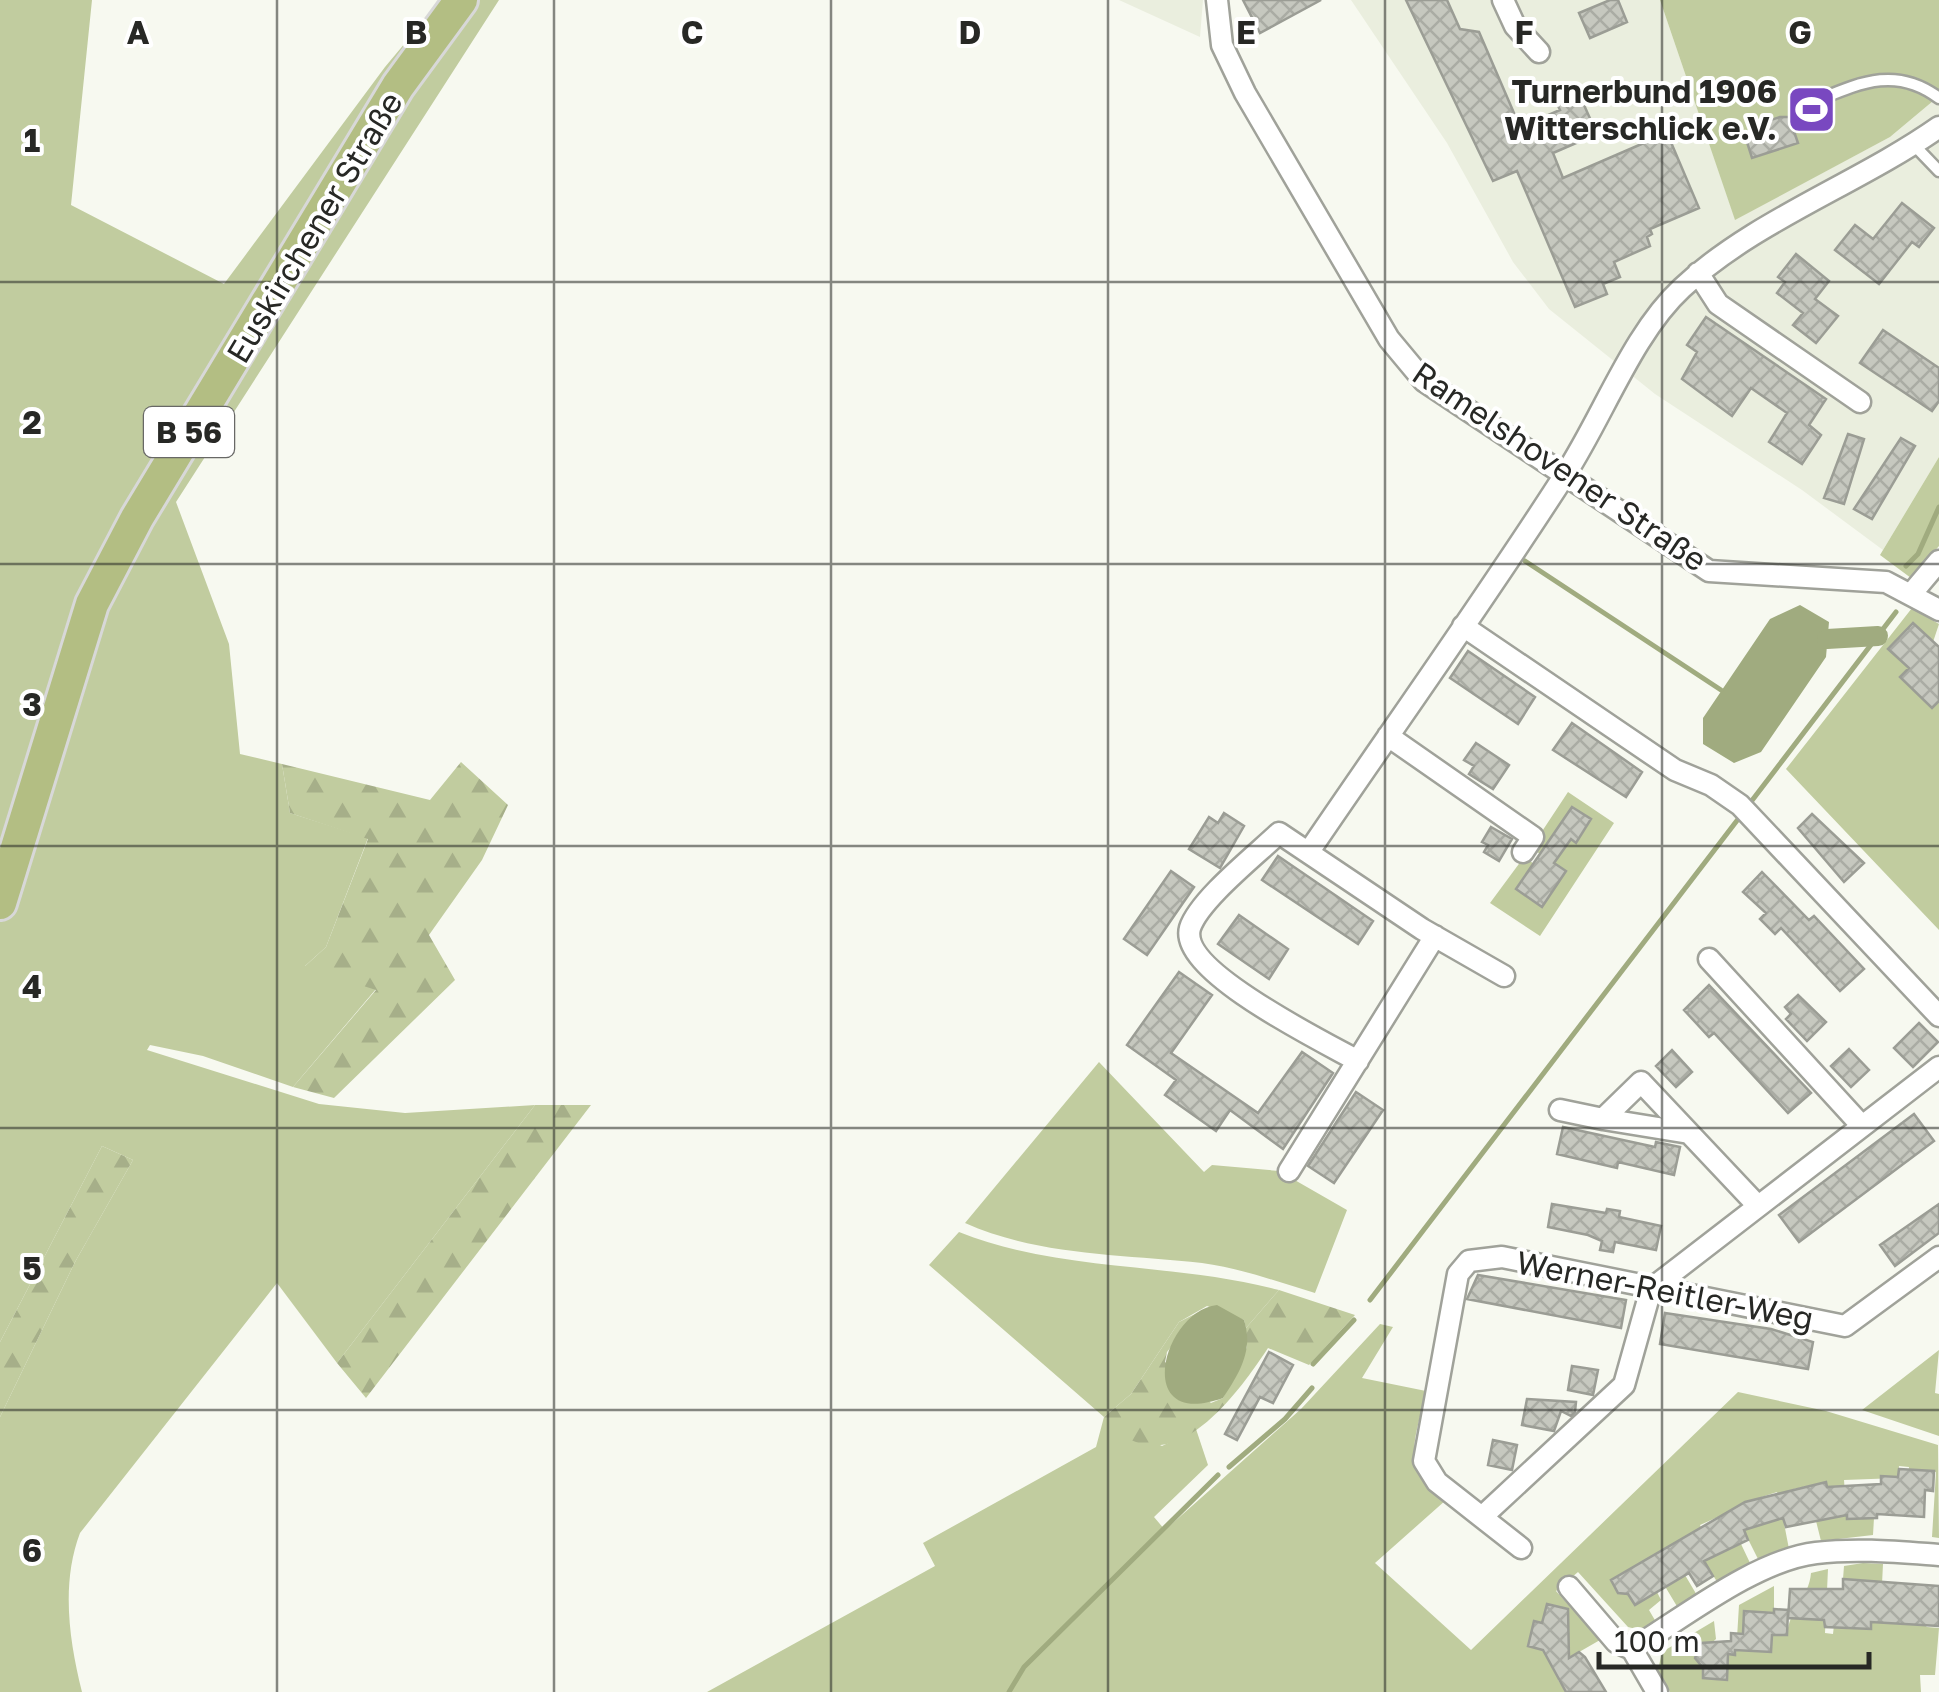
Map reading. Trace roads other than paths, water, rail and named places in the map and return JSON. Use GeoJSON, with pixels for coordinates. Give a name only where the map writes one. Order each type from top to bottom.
{"type":"FeatureCollection","features":[{"type":"Feature","properties":{"kind":"main road","name":"Euskirchener Straße"},"geometry":{"type":"LineString","coordinates":[[0,903],[92,604],[137,518],[398,86],[461,0]]}},
{"type":"Feature","properties":{"kind":"street","name":"Ramelshovener Straße"},"geometry":{"type":"LineString","coordinates":[[1216,0],[1216,19],[1230,65],[1405,362],[1424,381],[1709,571],[1886,582],[1939,610]]}},
{"type":"Feature","properties":{"kind":"street"},"geometry":{"type":"LineString","coordinates":[[1503,0],[1514,26],[1539,52]]}},
{"type":"Feature","properties":{"kind":"street"},"geometry":{"type":"LineString","coordinates":[[1310,850],[1566,474],[1653,321],[1698,273],[1939,128]]}},
{"type":"Feature","properties":{"kind":"street"},"geometry":{"type":"LineString","coordinates":[[1698,273],[1718,304],[1860,402]]}},
{"type":"Feature","properties":{"kind":"street"},"geometry":{"type":"LineString","coordinates":[[1912,593],[1939,560]]}},
{"type":"Feature","properties":{"kind":"street"},"geometry":{"type":"LineString","coordinates":[[1462,626],[1675,770],[1712,786],[1740,805],[1939,1016]]}},
{"type":"Feature","properties":{"kind":"street"},"geometry":{"type":"LineString","coordinates":[[1388,736],[1533,837],[1523,852]]}},
{"type":"Feature","properties":{"kind":"street"},"geometry":{"type":"LineString","coordinates":[[1358,1061],[1245,996],[1199,959],[1189,938],[1198,914],[1278,833],[1310,850],[1435,936],[1504,976]]}},
{"type":"Feature","properties":{"kind":"street"},"geometry":{"type":"LineString","coordinates":[[1288,1171],[1435,936]]}},
{"type":"Feature","properties":{"kind":"street"},"geometry":{"type":"LineString","coordinates":[[1709,959],[1862,1126]]}},
{"type":"Feature","properties":{"kind":"street"},"geometry":{"type":"LineString","coordinates":[[1484,1516],[1624,1385],[1651,1289],[1939,1067]]}},
{"type":"Feature","properties":{"kind":"street"},"geometry":{"type":"LineString","coordinates":[[1602,1119],[1640,1082],[1758,1206]]}},
{"type":"Feature","properties":{"kind":"street"},"geometry":{"type":"LineString","coordinates":[[1560,1110],[1689,1133]]}},
{"type":"Feature","properties":{"kind":"street","name":"Werner-Reitler-Weg"},"geometry":{"type":"LineString","coordinates":[[1521,1548],[1436,1482],[1424,1461],[1458,1274],[1468,1261],[1502,1257],[1845,1326],[1939,1256]]}},
{"type":"Feature","properties":{"kind":"street"},"geometry":{"type":"LineString","coordinates":[[1632,1649],[1753,1576],[1800,1558],[1861,1549],[1939,1554]]}},
{"type":"Feature","properties":{"kind":"street"},"geometry":{"type":"LineString","coordinates":[[1568,1587],[1616,1642],[1632,1649],[1657,1692]]}},
{"type":"Feature","properties":{"kind":"lane"},"geometry":{"type":"LineString","coordinates":[[1798,108],[1882,77],[1920,84],[1939,98]]}},
{"type":"Feature","properties":{"kind":"lane"},"geometry":{"type":"LineString","coordinates":[[1914,145],[1939,171]]}},
{"type":"Feature","properties":{"kind":"waterway"},"geometry":{"type":"LineString","coordinates":[[1906,566],[1918,554],[1939,507]]}},
{"type":"Feature","properties":{"kind":"waterway"},"geometry":{"type":"LineString","coordinates":[[1525,561],[1721,690]]}},
{"type":"Feature","properties":{"kind":"waterway"},"geometry":{"type":"LineString","coordinates":[[1747,807],[1896,612]]}},
{"type":"Feature","properties":{"kind":"waterway"},"geometry":{"type":"LineString","coordinates":[[1827,639],[1878,636]]}},
{"type":"Feature","properties":{"kind":"waterway"},"geometry":{"type":"LineString","coordinates":[[1370,1300],[1742,814]]}},
{"type":"Feature","properties":{"kind":"waterway"},"geometry":{"type":"LineString","coordinates":[[1313,1364],[1354,1320]]}},
{"type":"Feature","properties":{"kind":"waterway"},"geometry":{"type":"LineString","coordinates":[[1229,1467],[1285,1419],[1312,1388]]}},
{"type":"Feature","properties":{"kind":"waterway"},"geometry":{"type":"LineString","coordinates":[[1009,1692],[1024,1667],[1218,1475]]}},
{"type":"Feature","properties":{"kind":"place","name":"Turnerbund 1906 Witterschlick e.V."},"geometry":{"type":"Point","coordinates":[1812,109]}}]}
